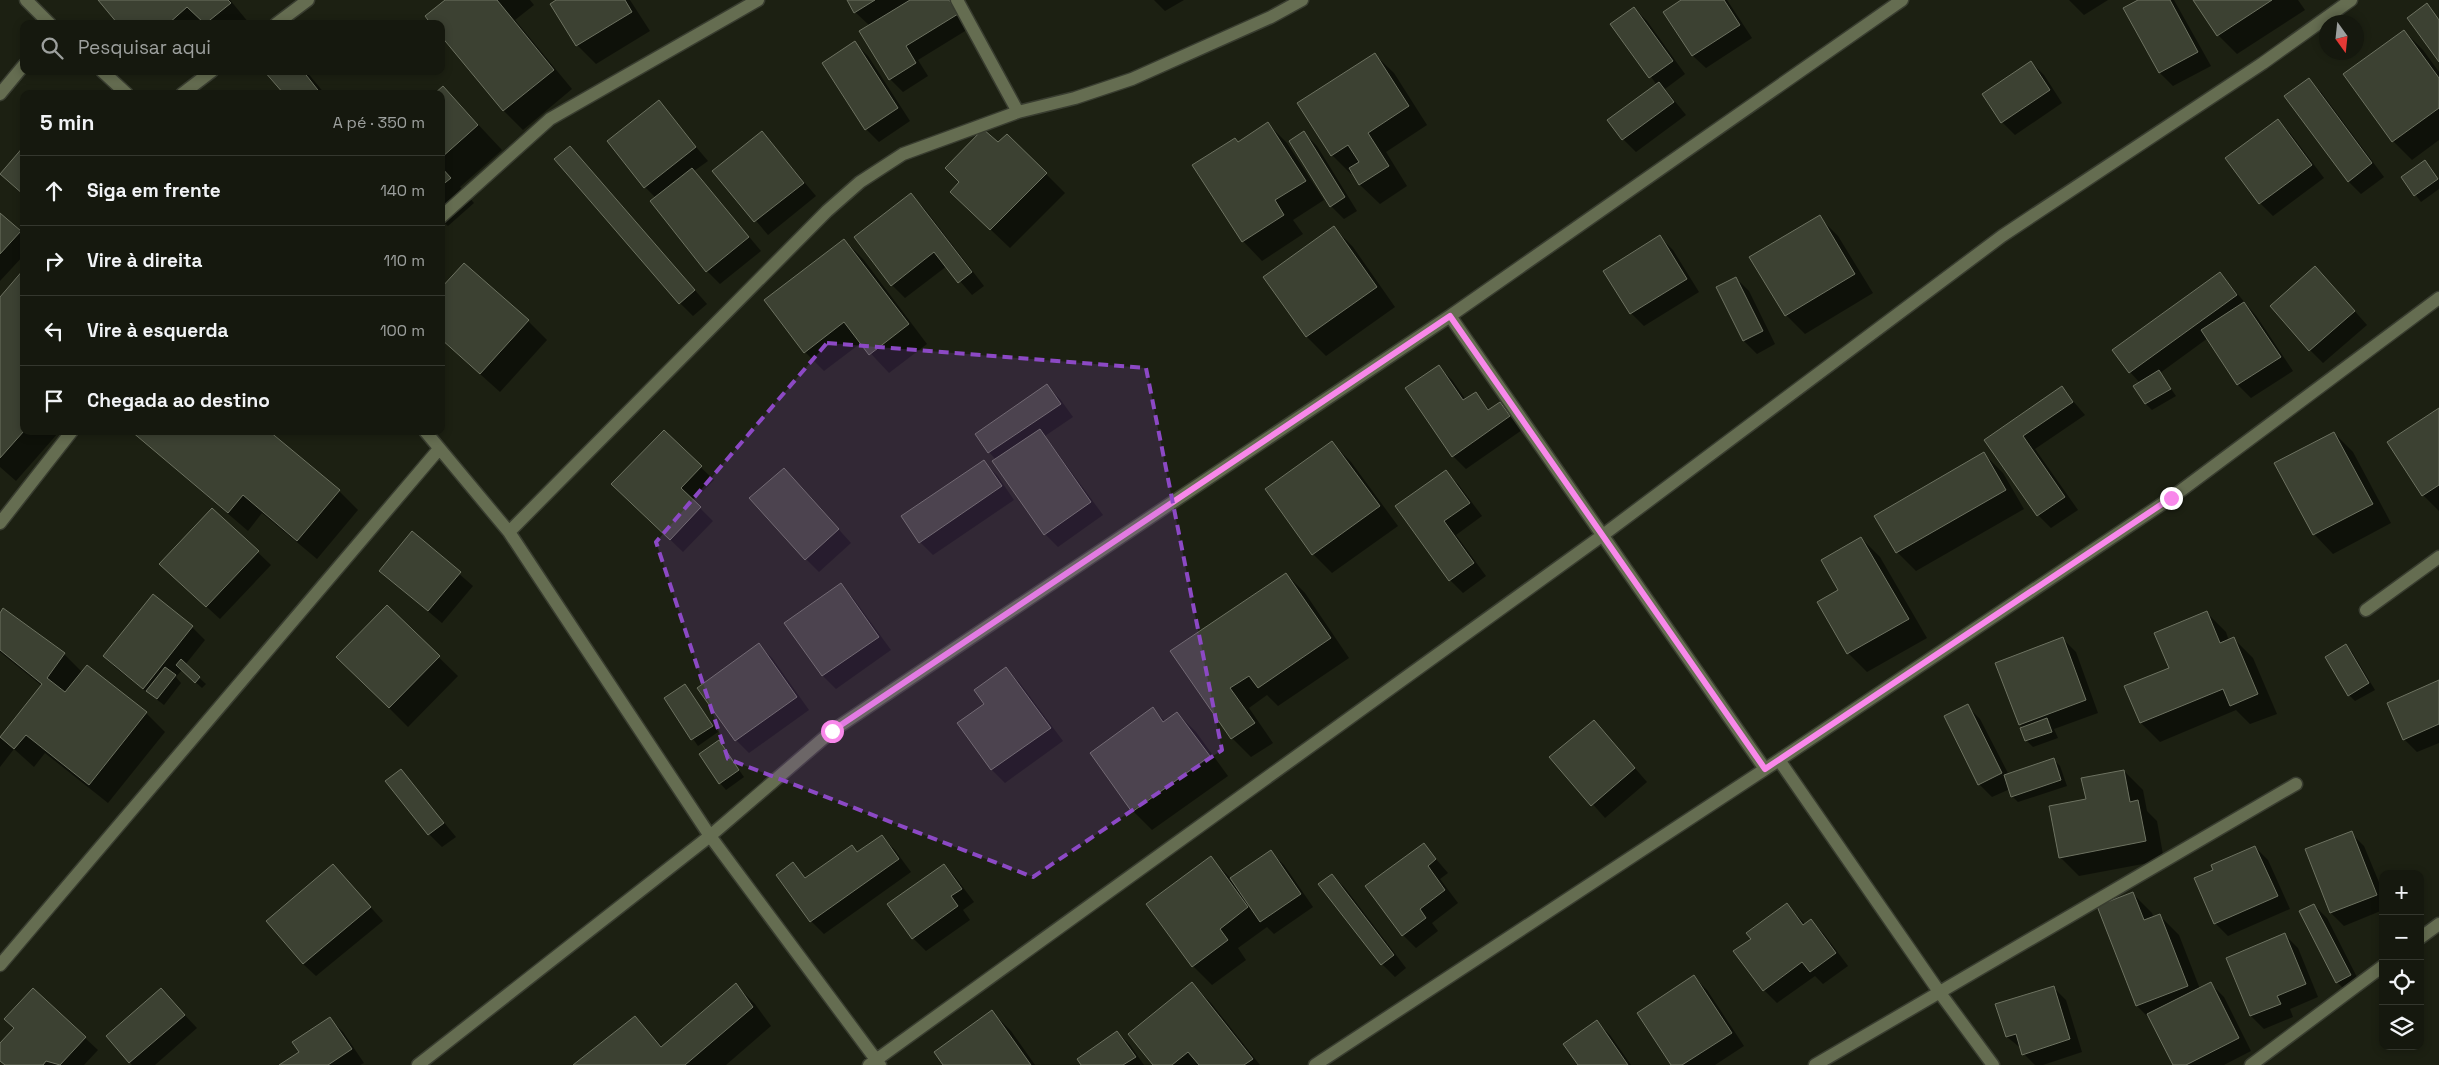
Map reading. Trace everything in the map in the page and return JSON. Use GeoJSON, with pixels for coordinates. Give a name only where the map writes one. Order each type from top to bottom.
{"type":"FeatureCollection","features":[{"type":"Feature","properties":{"kind":"street"},"geometry":{"type":"LineString","coordinates":[[26,0],[46,20]]}},
{"type":"Feature","properties":{"kind":"street"},"geometry":{"type":"LineString","coordinates":[[281,20],[308,0]]}},
{"type":"Feature","properties":{"kind":"street"},"geometry":{"type":"LineString","coordinates":[[445,213],[550,119],[758,0]]}},
{"type":"Feature","properties":{"kind":"street"},"geometry":{"type":"LineString","coordinates":[[957,0],[1018,112]]}},
{"type":"Feature","properties":{"kind":"street"},"geometry":{"type":"LineString","coordinates":[[509,532],[827,211],[860,182],[903,154],[1018,112],[1075,98],[1132,79],[1271,17],[1302,0]]}},
{"type":"Feature","properties":{"kind":"street"},"geometry":{"type":"LineString","coordinates":[[418,1065],[710,836],[832,731],[1450,316],[1902,0]]}},
{"type":"Feature","properties":{"kind":"street"},"geometry":{"type":"LineString","coordinates":[[428,435],[509,532],[710,836],[875,1063],[1603,536],[2002,236],[2254,68],[2351,0]]}},
{"type":"Feature","properties":{"kind":"street"},"geometry":{"type":"LineString","coordinates":[[0,94],[20,70]]}},
{"type":"Feature","properties":{"kind":"street"},"geometry":{"type":"LineString","coordinates":[[106,75],[123,90]]}},
{"type":"Feature","properties":{"kind":"street"},"geometry":{"type":"LineString","coordinates":[[187,90],[207,75]]}},
{"type":"Feature","properties":{"kind":"street"},"geometry":{"type":"LineString","coordinates":[[1315,1065],[1779,760],[2171,498],[2439,298]]}},
{"type":"Feature","properties":{"kind":"street"},"geometry":{"type":"LineString","coordinates":[[1450,316],[1765,769]]}},
{"type":"Feature","properties":{"kind":"street"},"geometry":{"type":"LineString","coordinates":[[0,523],[69,435]]}},
{"type":"Feature","properties":{"kind":"street"},"geometry":{"type":"LineString","coordinates":[[0,965],[439,449]]}},
{"type":"Feature","properties":{"kind":"street"},"geometry":{"type":"LineString","coordinates":[[2366,610],[2439,557]]}},
{"type":"Feature","properties":{"kind":"street"},"geometry":{"type":"LineString","coordinates":[[1779,760],[1940,993],[1993,1065]]}},
{"type":"Feature","properties":{"kind":"street"},"geometry":{"type":"LineString","coordinates":[[1814,1065],[2296,784]]}},
{"type":"Feature","properties":{"kind":"street"},"geometry":{"type":"LineString","coordinates":[[2424,935],[2439,924]]}},
{"type":"Feature","properties":{"kind":"street"},"geometry":{"type":"LineString","coordinates":[[2251,1065],[2379,969]]}},
{"type":"Feature","properties":{"kind":"highlighted area"},"geometry":{"type":"Polygon","coordinates":[[[827,343],[1146,368],[1222,750],[1033,877],[728,759],[656,542],[827,343]]]}},
{"type":"Feature","properties":{"kind":"building"},"geometry":{"type":"Polygon","coordinates":[[[98,0],[228,0],[231,3],[210,20],[201,20],[187,7],[172,20],[115,20],[98,0]]]}},
{"type":"Feature","properties":{"kind":"building"},"geometry":{"type":"Polygon","coordinates":[[[445,0],[497,0],[554,70],[503,111],[445,41],[445,20],[428,20],[425,16],[445,0]]]}},
{"type":"Feature","properties":{"kind":"building"},"geometry":{"type":"Polygon","coordinates":[[[556,0],[625,0],[632,12],[576,46],[550,4],[556,0]]]}},
{"type":"Feature","properties":{"kind":"building"},"geometry":{"type":"Polygon","coordinates":[[[847,0],[875,0],[854,13],[847,0]]]}},
{"type":"Feature","properties":{"kind":"building"},"geometry":{"type":"Polygon","coordinates":[[[910,0],[949,0],[958,14],[906,46],[916,63],[889,80],[859,31],[910,0]]]}},
{"type":"Feature","properties":{"kind":"building"},"geometry":{"type":"Polygon","coordinates":[[[1681,0],[1724,0],[1740,25],[1692,56],[1663,12],[1681,0]]]}},
{"type":"Feature","properties":{"kind":"building"},"geometry":{"type":"Polygon","coordinates":[[[2138,0],[2170,0],[2198,52],[2159,73],[2123,8],[2138,0]]]}},
{"type":"Feature","properties":{"kind":"building"},"geometry":{"type":"Polygon","coordinates":[[[2193,0],[2272,0],[2217,36],[2193,0]]]}},
{"type":"Feature","properties":{"kind":"building"},"geometry":{"type":"Polygon","coordinates":[[[2427,3],[2439,20],[2439,62],[2407,18],[2427,3]]]}},
{"type":"Feature","properties":{"kind":"building"},"geometry":{"type":"Polygon","coordinates":[[[1634,7],[1673,61],[1649,78],[1610,24],[1634,7]]]}},
{"type":"Feature","properties":{"kind":"building"},"geometry":{"type":"Polygon","coordinates":[[[2404,30],[2439,78],[2439,108],[2392,142],[2343,74],[2404,30]]]}},
{"type":"Feature","properties":{"kind":"building"},"geometry":{"type":"Polygon","coordinates":[[[855,41],[898,108],[865,130],[822,63],[855,41]]]}},
{"type":"Feature","properties":{"kind":"building"},"geometry":{"type":"Polygon","coordinates":[[[1375,53],[1409,106],[1368,133],[1389,166],[1359,185],[1349,168],[1359,162],[1348,145],[1331,156],[1297,103],[1375,53]]]}},
{"type":"Feature","properties":{"kind":"building"},"geometry":{"type":"Polygon","coordinates":[[[2031,61],[2050,90],[2001,123],[1982,94],[2031,61]]]}},
{"type":"Feature","properties":{"kind":"building"},"geometry":{"type":"Polygon","coordinates":[[[267,75],[306,75],[318,90],[281,90],[267,75]]]}},
{"type":"Feature","properties":{"kind":"building"},"geometry":{"type":"Polygon","coordinates":[[[2309,78],[2372,163],[2348,182],[2284,96],[2309,78]]]}},
{"type":"Feature","properties":{"kind":"building"},"geometry":{"type":"Polygon","coordinates":[[[1659,82],[1674,102],[1622,140],[1607,120],[1659,82]]]}},
{"type":"Feature","properties":{"kind":"building"},"geometry":{"type":"Polygon","coordinates":[[[443,86],[478,125],[445,154],[445,90],[438,90],[443,86]]]}},
{"type":"Feature","properties":{"kind":"building"},"geometry":{"type":"Polygon","coordinates":[[[659,100],[696,147],[644,188],[607,141],[659,100]]]}},
{"type":"Feature","properties":{"kind":"building"},"geometry":{"type":"Polygon","coordinates":[[[2278,119],[2312,165],[2259,204],[2225,158],[2278,119]]]}},
{"type":"Feature","properties":{"kind":"building"},"geometry":{"type":"Polygon","coordinates":[[[1268,122],[1306,181],[1275,200],[1284,215],[1242,242],[1192,165],[1235,138],[1238,142],[1268,122]]]}},
{"type":"Feature","properties":{"kind":"building"},"geometry":{"type":"Polygon","coordinates":[[[983,129],[998,142],[1007,134],[1047,173],[990,230],[950,192],[959,182],[945,168],[983,129]]]}},
{"type":"Feature","properties":{"kind":"building"},"geometry":{"type":"Polygon","coordinates":[[[762,131],[804,183],[754,222],[712,171],[762,131]]]}},
{"type":"Feature","properties":{"kind":"building"},"geometry":{"type":"Polygon","coordinates":[[[1304,131],[1345,197],[1330,207],[1289,141],[1304,131]]]}},
{"type":"Feature","properties":{"kind":"building"},"geometry":{"type":"Polygon","coordinates":[[[570,146],[695,290],[679,304],[554,159],[570,146]]]}},
{"type":"Feature","properties":{"kind":"building"},"geometry":{"type":"Polygon","coordinates":[[[20,151],[20,192],[0,174],[20,151]]]}},
{"type":"Feature","properties":{"kind":"building"},"geometry":{"type":"Polygon","coordinates":[[[2425,160],[2438,179],[2414,196],[2401,177],[2425,160]]]}},
{"type":"Feature","properties":{"kind":"building"},"geometry":{"type":"Polygon","coordinates":[[[692,168],[749,237],[706,272],[650,201],[692,168]]]}},
{"type":"Feature","properties":{"kind":"building"},"geometry":{"type":"Polygon","coordinates":[[[445,171],[451,178],[445,183],[445,171]]]}},
{"type":"Feature","properties":{"kind":"building"},"geometry":{"type":"Polygon","coordinates":[[[911,193],[972,272],[958,283],[934,252],[891,286],[854,237],[911,193]]]}},
{"type":"Feature","properties":{"kind":"building"},"geometry":{"type":"Polygon","coordinates":[[[0,213],[20,232],[0,254],[0,213]]]}},
{"type":"Feature","properties":{"kind":"building"},"geometry":{"type":"Polygon","coordinates":[[[1820,215],[1855,274],[1785,316],[1749,257],[1820,215]]]}},
{"type":"Feature","properties":{"kind":"building"},"geometry":{"type":"Polygon","coordinates":[[[1334,226],[1377,287],[1306,337],[1263,277],[1334,226]]]}},
{"type":"Feature","properties":{"kind":"building"},"geometry":{"type":"Polygon","coordinates":[[[1660,235],[1687,279],[1630,314],[1603,271],[1660,235]]]}},
{"type":"Feature","properties":{"kind":"building"},"geometry":{"type":"Polygon","coordinates":[[[844,239],[909,324],[869,355],[844,322],[804,353],[764,300],[844,239]]]}},
{"type":"Feature","properties":{"kind":"building"},"geometry":{"type":"Polygon","coordinates":[[[464,263],[529,320],[480,374],[445,343],[445,284],[464,263]]]}},
{"type":"Feature","properties":{"kind":"building"},"geometry":{"type":"Polygon","coordinates":[[[2315,266],[2355,311],[2309,351],[2270,306],[2315,266]]]}},
{"type":"Feature","properties":{"kind":"building"},"geometry":{"type":"Polygon","coordinates":[[[2220,272],[2237,295],[2129,373],[2112,350],[2220,272]]]}},
{"type":"Feature","properties":{"kind":"building"},"geometry":{"type":"Polygon","coordinates":[[[20,274],[20,435],[0,458],[0,297],[20,274]]]}},
{"type":"Feature","properties":{"kind":"building"},"geometry":{"type":"Polygon","coordinates":[[[1736,277],[1763,331],[1743,341],[1716,287],[1736,277]]]}},
{"type":"Feature","properties":{"kind":"building"},"geometry":{"type":"Polygon","coordinates":[[[2244,302],[2281,357],[2237,385],[2201,330],[2244,302]]]}},
{"type":"Feature","properties":{"kind":"building"},"geometry":{"type":"Polygon","coordinates":[[[1439,365],[1463,400],[1476,392],[1488,410],[1500,402],[1510,416],[1452,457],[1405,388],[1439,365]]]}},
{"type":"Feature","properties":{"kind":"building"},"geometry":{"type":"Polygon","coordinates":[[[2159,370],[2171,389],[2145,404],[2133,386],[2159,370]]]}},
{"type":"Feature","properties":{"kind":"building"},"geometry":{"type":"Polygon","coordinates":[[[1047,384],[1061,404],[988,453],[975,434],[1047,384]]]}},
{"type":"Feature","properties":{"kind":"building"},"geometry":{"type":"Polygon","coordinates":[[[2062,386],[2073,402],[2023,436],[2065,497],[2037,516],[1984,440],[2062,386]]]}},
{"type":"Feature","properties":{"kind":"building"},"geometry":{"type":"Polygon","coordinates":[[[2439,408],[2439,485],[2422,496],[2387,442],[2439,408]]]}},
{"type":"Feature","properties":{"kind":"building"},"geometry":{"type":"Polygon","coordinates":[[[1040,429],[1091,502],[1044,535],[992,461],[1040,429]]]}},
{"type":"Feature","properties":{"kind":"building"},"geometry":{"type":"Polygon","coordinates":[[[664,430],[702,466],[681,488],[701,507],[670,540],[611,484],[664,430]]]}},
{"type":"Feature","properties":{"kind":"building"},"geometry":{"type":"Polygon","coordinates":[[[2334,432],[2373,504],[2313,535],[2274,463],[2334,432]]]}},
{"type":"Feature","properties":{"kind":"building"},"geometry":{"type":"Polygon","coordinates":[[[136,435],[274,435],[340,490],[297,541],[243,495],[228,513],[136,435]]]}},
{"type":"Feature","properties":{"kind":"building"},"geometry":{"type":"Polygon","coordinates":[[[1332,441],[1380,506],[1312,555],[1265,489],[1332,441]]]}},
{"type":"Feature","properties":{"kind":"building"},"geometry":{"type":"Polygon","coordinates":[[[1984,452],[2006,490],[1896,553],[1874,516],[1984,452]]]}},
{"type":"Feature","properties":{"kind":"building"},"geometry":{"type":"Polygon","coordinates":[[[984,460],[1002,486],[919,543],[901,516],[984,460]]]}},
{"type":"Feature","properties":{"kind":"building"},"geometry":{"type":"Polygon","coordinates":[[[784,468],[839,529],[805,560],[749,498],[784,468]]]}},
{"type":"Feature","properties":{"kind":"building"},"geometry":{"type":"Polygon","coordinates":[[[1446,470],[1470,503],[1444,521],[1474,563],[1449,581],[1395,506],[1446,470]]]}},
{"type":"Feature","properties":{"kind":"building"},"geometry":{"type":"Polygon","coordinates":[[[212,508],[259,551],[206,607],[159,564],[212,508]]]}},
{"type":"Feature","properties":{"kind":"building"},"geometry":{"type":"Polygon","coordinates":[[[412,531],[461,572],[428,611],[379,571],[412,531]]]}},
{"type":"Feature","properties":{"kind":"building"},"geometry":{"type":"Polygon","coordinates":[[[1861,537],[1909,619],[1847,654],[1817,602],[1838,590],[1821,560],[1861,537]]]}},
{"type":"Feature","properties":{"kind":"building"},"geometry":{"type":"Polygon","coordinates":[[[1286,573],[1331,638],[1258,688],[1249,676],[1230,688],[1255,723],[1231,739],[1170,651],[1286,573]]]}},
{"type":"Feature","properties":{"kind":"building"},"geometry":{"type":"Polygon","coordinates":[[[841,583],[879,637],[822,676],[784,623],[841,583]]]}},
{"type":"Feature","properties":{"kind":"building"},"geometry":{"type":"Polygon","coordinates":[[[153,594],[193,626],[143,689],[103,656],[153,594]]]}},
{"type":"Feature","properties":{"kind":"building"},"geometry":{"type":"Polygon","coordinates":[[[387,605],[440,656],[389,708],[336,657],[387,605]]]}},
{"type":"Feature","properties":{"kind":"building"},"geometry":{"type":"Polygon","coordinates":[[[3,608],[65,653],[47,678],[65,692],[87,665],[147,712],[89,785],[26,735],[14,749],[0,737],[42,684],[0,650],[0,613],[3,608]]]}},
{"type":"Feature","properties":{"kind":"building"},"geometry":{"type":"Polygon","coordinates":[[[2207,611],[2220,643],[2234,637],[2258,694],[2230,706],[2223,689],[2140,723],[2124,686],[2169,668],[2154,633],[2207,611]]]}},
{"type":"Feature","properties":{"kind":"building"},"geometry":{"type":"Polygon","coordinates":[[[2063,637],[2086,700],[2019,725],[1995,663],[2063,637]]]}},
{"type":"Feature","properties":{"kind":"building"},"geometry":{"type":"Polygon","coordinates":[[[759,643],[797,697],[735,741],[697,688],[759,643]]]}},
{"type":"Feature","properties":{"kind":"building"},"geometry":{"type":"Polygon","coordinates":[[[2346,644],[2369,683],[2348,696],[2325,657],[2346,644]]]}},
{"type":"Feature","properties":{"kind":"building"},"geometry":{"type":"Polygon","coordinates":[[[181,659],[200,677],[195,683],[176,665],[181,659]]]}},
{"type":"Feature","properties":{"kind":"building"},"geometry":{"type":"Polygon","coordinates":[[[165,667],[176,675],[157,699],[146,691],[165,667]]]}},
{"type":"Feature","properties":{"kind":"building"},"geometry":{"type":"Polygon","coordinates":[[[1006,667],[1051,728],[991,770],[957,723],[984,704],[974,690],[1006,667]]]}},
{"type":"Feature","properties":{"kind":"building"},"geometry":{"type":"Polygon","coordinates":[[[2439,680],[2439,724],[2403,740],[2387,703],[2439,680]]]}},
{"type":"Feature","properties":{"kind":"building"},"geometry":{"type":"Polygon","coordinates":[[[685,684],[713,726],[691,740],[664,698],[685,684]]]}},
{"type":"Feature","properties":{"kind":"building"},"geometry":{"type":"Polygon","coordinates":[[[1968,704],[2002,773],[1978,785],[1944,716],[1968,704]]]}},
{"type":"Feature","properties":{"kind":"building"},"geometry":{"type":"Polygon","coordinates":[[[1153,707],[1163,722],[1177,712],[1210,756],[1132,812],[1090,753],[1153,707]]]}},
{"type":"Feature","properties":{"kind":"building"},"geometry":{"type":"Polygon","coordinates":[[[2047,718],[2052,732],[2025,741],[2020,728],[2047,718]]]}},
{"type":"Feature","properties":{"kind":"building"},"geometry":{"type":"Polygon","coordinates":[[[1594,720],[1635,768],[1591,806],[1549,757],[1594,720]]]}},
{"type":"Feature","properties":{"kind":"building"},"geometry":{"type":"Polygon","coordinates":[[[719,740],[739,770],[719,784],[699,754],[719,740]]]}},
{"type":"Feature","properties":{"kind":"building"},"geometry":{"type":"Polygon","coordinates":[[[2054,758],[2061,780],[2011,797],[2004,775],[2054,758]]]}},
{"type":"Feature","properties":{"kind":"building"},"geometry":{"type":"Polygon","coordinates":[[[401,769],[444,823],[428,835],[385,781],[401,769]]]}},
{"type":"Feature","properties":{"kind":"building"},"geometry":{"type":"Polygon","coordinates":[[[2124,770],[2130,802],[2138,800],[2146,841],[2059,858],[2049,806],[2086,799],[2081,778],[2124,770]]]}},
{"type":"Feature","properties":{"kind":"building"},"geometry":{"type":"Polygon","coordinates":[[[2352,831],[2377,895],[2330,913],[2305,849],[2352,831]]]}},
{"type":"Feature","properties":{"kind":"building"},"geometry":{"type":"Polygon","coordinates":[[[882,835],[899,859],[810,922],[776,875],[793,862],[805,878],[852,845],[857,852],[882,835]]]}},
{"type":"Feature","properties":{"kind":"building"},"geometry":{"type":"Polygon","coordinates":[[[1424,843],[1436,859],[1428,866],[1445,890],[1420,909],[1426,918],[1402,936],[1365,886],[1424,843]]]}},
{"type":"Feature","properties":{"kind":"building"},"geometry":{"type":"Polygon","coordinates":[[[2255,846],[2278,896],[2214,924],[2194,878],[2213,870],[2211,865],[2255,846]]]}},
{"type":"Feature","properties":{"kind":"building"},"geometry":{"type":"Polygon","coordinates":[[[1271,850],[1301,894],[1260,922],[1230,878],[1271,850]]]}},
{"type":"Feature","properties":{"kind":"building"},"geometry":{"type":"Polygon","coordinates":[[[1211,856],[1248,907],[1220,929],[1228,940],[1192,967],[1146,904],[1211,856]]]}},
{"type":"Feature","properties":{"kind":"building"},"geometry":{"type":"Polygon","coordinates":[[[333,864],[371,907],[303,964],[266,921],[333,864]]]}},
{"type":"Feature","properties":{"kind":"building"},"geometry":{"type":"Polygon","coordinates":[[[944,864],[962,889],[951,896],[958,906],[912,939],[887,904],[944,864]]]}},
{"type":"Feature","properties":{"kind":"building"},"geometry":{"type":"Polygon","coordinates":[[[1332,874],[1394,955],[1381,965],[1318,884],[1332,874]]]}},
{"type":"Feature","properties":{"kind":"building"},"geometry":{"type":"Polygon","coordinates":[[[2133,892],[2144,920],[2160,914],[2188,986],[2136,1006],[2097,906],[2133,892]]]}},
{"type":"Feature","properties":{"kind":"building"},"geometry":{"type":"Polygon","coordinates":[[[1787,903],[1803,925],[1811,919],[1836,953],[1810,972],[1802,962],[1763,991],[1733,951],[1751,939],[1746,933],[1787,903]]]}},
{"type":"Feature","properties":{"kind":"building"},"geometry":{"type":"Polygon","coordinates":[[[2314,904],[2351,975],[2336,983],[2299,911],[2314,904]]]}},
{"type":"Feature","properties":{"kind":"building"},"geometry":{"type":"Polygon","coordinates":[[[2285,933],[2306,984],[2277,996],[2281,1004],[2250,1016],[2226,958],[2285,933]]]}},
{"type":"Feature","properties":{"kind":"building"},"geometry":{"type":"Polygon","coordinates":[[[1694,975],[1732,1033],[1682,1065],[1671,1065],[1637,1013],[1694,975]]]}},
{"type":"Feature","properties":{"kind":"building"},"geometry":{"type":"Polygon","coordinates":[[[1192,982],[1253,1059],[1244,1065],[1199,1065],[1188,1052],[1172,1065],[1153,1065],[1128,1034],[1192,982]]]}},
{"type":"Feature","properties":{"kind":"building"},"geometry":{"type":"Polygon","coordinates":[[[2211,982],[2239,1038],[2186,1065],[2173,1065],[2147,1014],[2211,982]]]}},
{"type":"Feature","properties":{"kind":"building"},"geometry":{"type":"Polygon","coordinates":[[[736,983],[753,1007],[685,1065],[573,1065],[635,1016],[661,1047],[736,983]]]}},
{"type":"Feature","properties":{"kind":"building"},"geometry":{"type":"Polygon","coordinates":[[[2054,986],[2070,1039],[2022,1055],[2016,1034],[2006,1037],[1995,1004],[2054,986]]]}},
{"type":"Feature","properties":{"kind":"building"},"geometry":{"type":"Polygon","coordinates":[[[33,988],[86,1037],[60,1065],[46,1061],[43,1065],[5,1065],[0,1061],[0,1043],[14,1028],[4,1019],[33,988]]]}},
{"type":"Feature","properties":{"kind":"building"},"geometry":{"type":"Polygon","coordinates":[[[161,988],[185,1015],[129,1063],[106,1036],[161,988]]]}},
{"type":"Feature","properties":{"kind":"building"},"geometry":{"type":"Polygon","coordinates":[[[992,1010],[1031,1065],[943,1065],[934,1052],[992,1010]]]}},
{"type":"Feature","properties":{"kind":"building"},"geometry":{"type":"Polygon","coordinates":[[[330,1017],[352,1049],[328,1065],[279,1065],[299,1052],[292,1042],[330,1017]]]}},
{"type":"Feature","properties":{"kind":"building"},"geometry":{"type":"Polygon","coordinates":[[[1597,1020],[1628,1065],[1578,1065],[1563,1044],[1597,1020]]]}},
{"type":"Feature","properties":{"kind":"building"},"geometry":{"type":"Polygon","coordinates":[[[1117,1031],[1136,1057],[1123,1065],[1081,1065],[1077,1059],[1117,1031]]]}},
{"type":"Feature","properties":{"kind":"route"},"geometry":{"type":"LineString","coordinates":[[832,731],[1450,316],[1765,769],[2171,498]]}}]}
